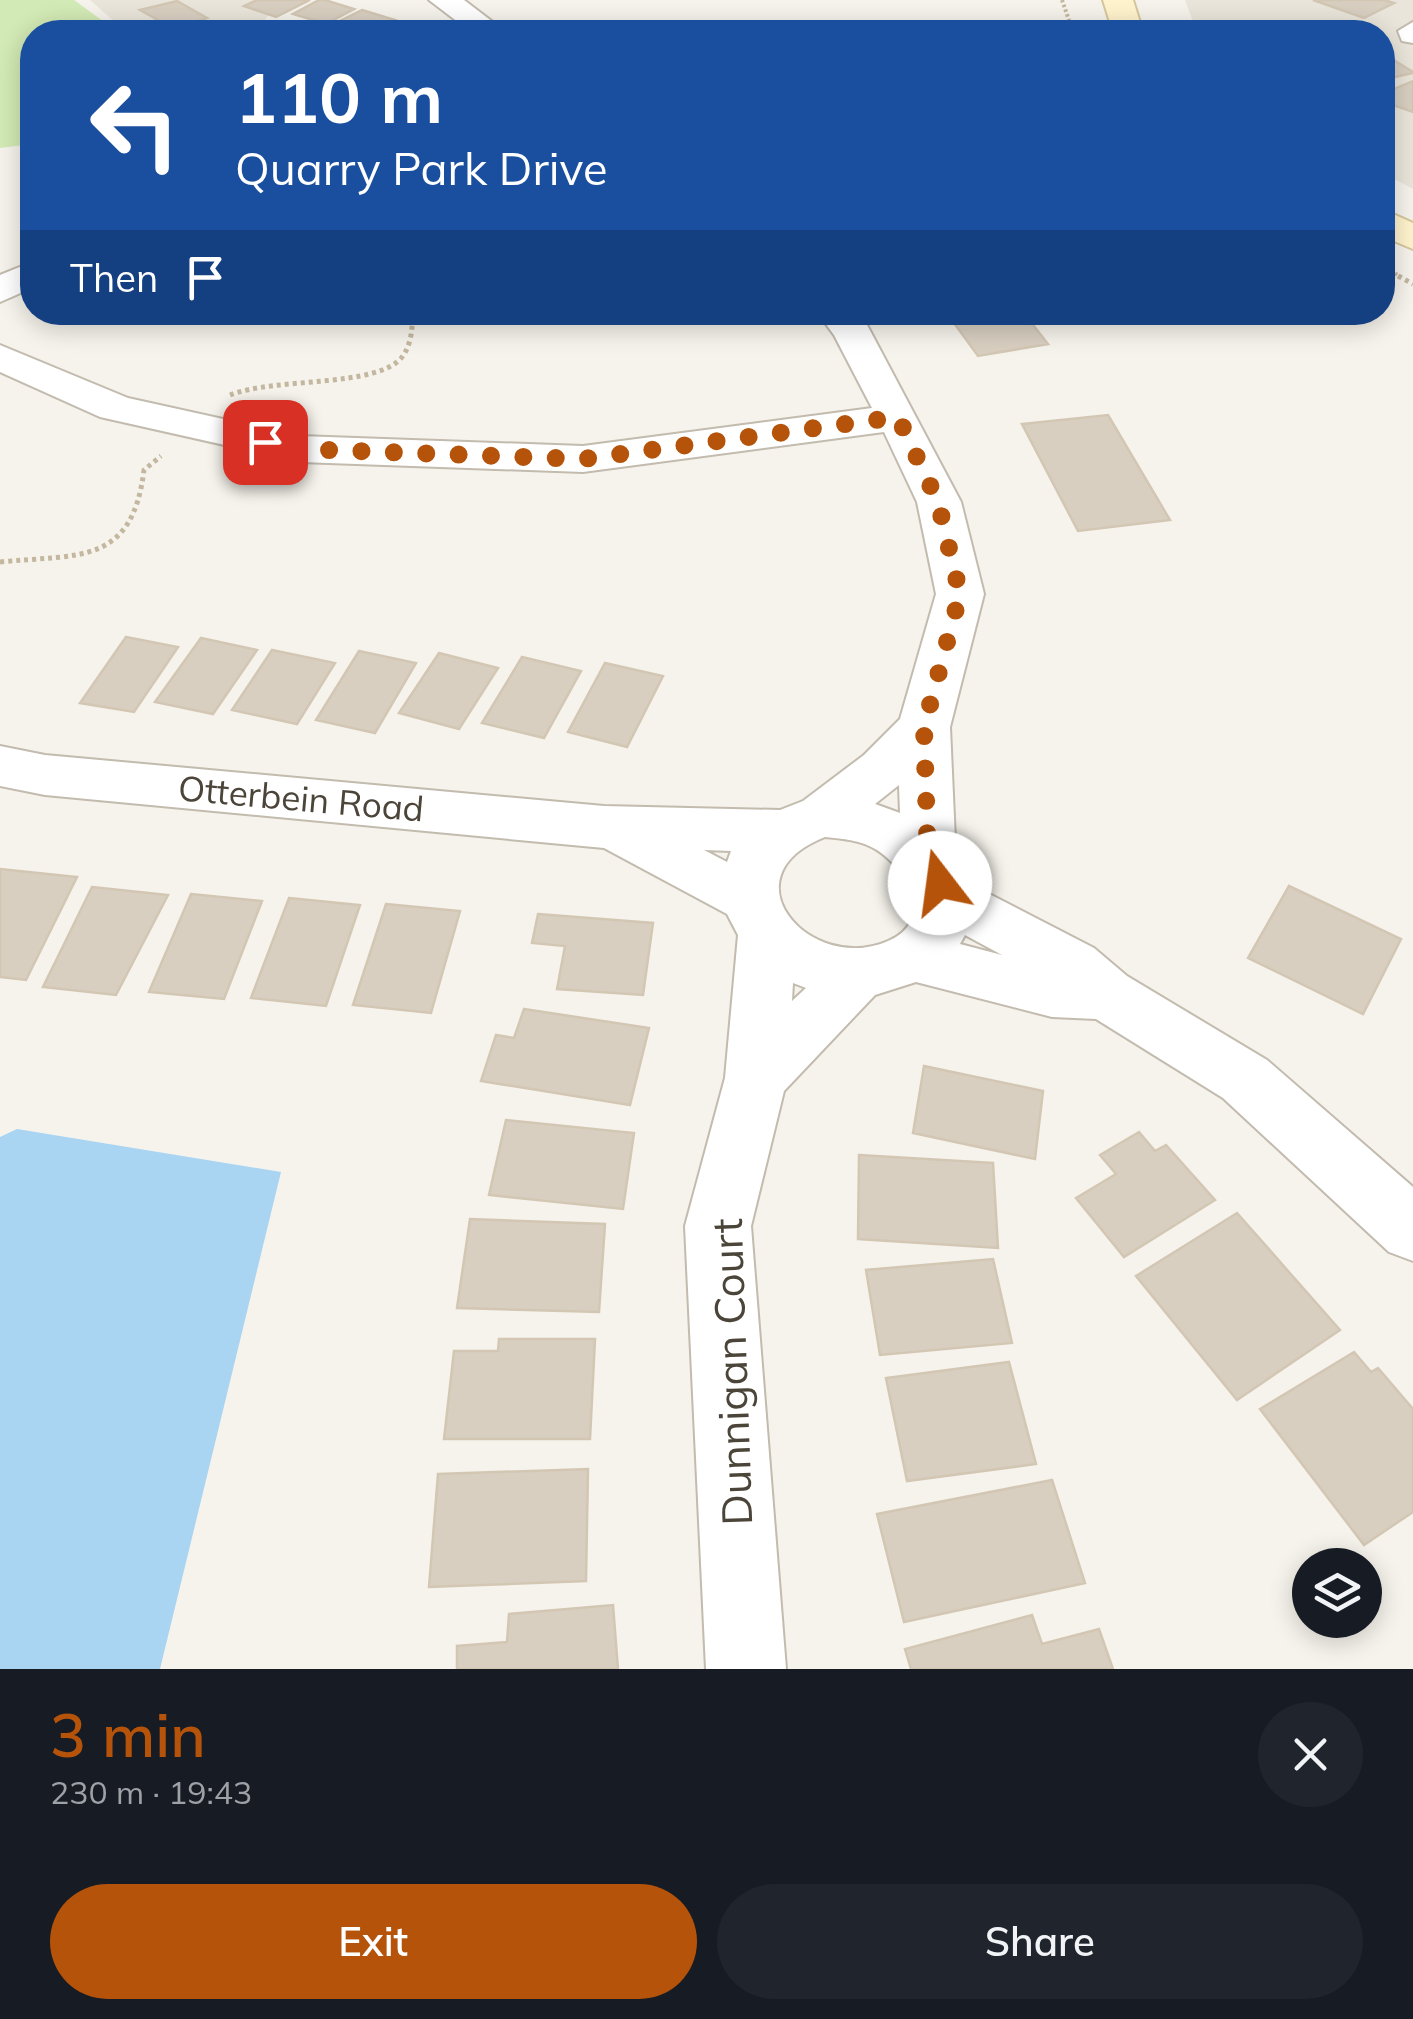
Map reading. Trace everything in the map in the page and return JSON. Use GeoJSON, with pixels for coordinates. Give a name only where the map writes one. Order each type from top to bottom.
{"type":"FeatureCollection","features":[{"type":"Feature","properties":{"kind":"street"},"geometry":{"type":"LineString","coordinates":[[444,0],[473,20]]}},
{"type":"Feature","properties":{"kind":"street"},"geometry":{"type":"LineString","coordinates":[[756,1078],[858,975],[914,957],[937,928],[924,727],[960,594],[938,502],[898,417],[846,325]]}},
{"type":"Feature","properties":{"kind":"street"},"geometry":{"type":"LineString","coordinates":[[0,357],[115,408],[300,449],[583,459],[898,417]]}},
{"type":"Feature","properties":{"kind":"street"},"geometry":{"type":"LineString","coordinates":[[758,918],[754,862],[883,769],[924,727]]}},
{"type":"Feature","properties":{"kind":"street","name":"Otterbein Road"},"geometry":{"type":"LineString","coordinates":[[0,766],[44,775],[604,827],[802,824],[853,817],[882,825],[908,840],[935,878],[1073,965],[1106,994],[1245,1079],[1413,1230]]}},
{"type":"Feature","properties":{"kind":"street","name":"Otterbein Road"},"geometry":{"type":"LineString","coordinates":[[604,827],[676,858],[758,918],[806,963],[858,975]]}},
{"type":"Feature","properties":{"kind":"street","name":"Dunnigan Court"},"geometry":{"type":"LineString","coordinates":[[746,1669],[718,1226],[756,1078],[758,918]]}},
{"type":"Feature","properties":{"kind":"street","name":"Otterbein Road"},"geometry":{"type":"LineString","coordinates":[[914,957],[1052,992],[1106,994]]}},
{"type":"Feature","properties":{"kind":"path"},"geometry":{"type":"LineString","coordinates":[[223,402],[232,394],[274,382],[356,381],[383,371],[407,352],[415,325]]}},
{"type":"Feature","properties":{"kind":"path"},"geometry":{"type":"LineString","coordinates":[[0,562],[102,548],[126,533],[138,510],[144,470],[170,448]]}},
{"type":"Feature","properties":{"kind":"shaded area"},"geometry":{"type":"Polygon","coordinates":[[[90,0],[278,0],[265,20],[112,20],[90,0]]]}},
{"type":"Feature","properties":{"kind":"shaded area"},"geometry":{"type":"Polygon","coordinates":[[[1185,0],[1413,0],[1413,189],[1395,179],[1395,20],[1192,20],[1185,0]]]}},
{"type":"Feature","properties":{"kind":"green space"},"geometry":{"type":"Polygon","coordinates":[[[0,0],[74,0],[102,20],[20,20],[20,146],[0,148],[0,0]]]}},
{"type":"Feature","properties":{"kind":"water"},"geometry":{"type":"Polygon","coordinates":[[[17,1129],[281,1172],[160,1669],[0,1669],[0,1137],[17,1129]]]}},
{"type":"Feature","properties":{"kind":"building"},"geometry":{"type":"Polygon","coordinates":[[[257,0],[310,0],[276,17],[244,6],[257,0]]]}},
{"type":"Feature","properties":{"kind":"building"},"geometry":{"type":"Polygon","coordinates":[[[319,0],[354,9],[333,20],[313,20],[293,14],[319,0]]]}},
{"type":"Feature","properties":{"kind":"building"},"geometry":{"type":"Polygon","coordinates":[[[1313,0],[1384,0],[1394,3],[1364,18],[1313,0]]]}},
{"type":"Feature","properties":{"kind":"building"},"geometry":{"type":"Polygon","coordinates":[[[177,1],[207,18],[158,20],[140,10],[177,1]]]}},
{"type":"Feature","properties":{"kind":"building"},"geometry":{"type":"Polygon","coordinates":[[[362,10],[395,20],[342,20],[362,10]]]}},
{"type":"Feature","properties":{"kind":"building"},"geometry":{"type":"Polygon","coordinates":[[[1395,61],[1413,72],[1395,77],[1395,61]]]}},
{"type":"Feature","properties":{"kind":"building"},"geometry":{"type":"Polygon","coordinates":[[[1413,81],[1413,112],[1395,106],[1395,89],[1413,81]]]}},
{"type":"Feature","properties":{"kind":"building"},"geometry":{"type":"Polygon","coordinates":[[[955,325],[1033,325],[1048,344],[978,356],[955,325]]]}},
{"type":"Feature","properties":{"kind":"building"},"geometry":{"type":"Polygon","coordinates":[[[1108,415],[1170,520],[1078,531],[1022,424],[1108,415]]]}},
{"type":"Feature","properties":{"kind":"building"},"geometry":{"type":"Polygon","coordinates":[[[126,637],[178,647],[134,712],[80,703],[126,637]]]}},
{"type":"Feature","properties":{"kind":"building"},"geometry":{"type":"Polygon","coordinates":[[[201,638],[257,650],[213,714],[155,702],[201,638]]]}},
{"type":"Feature","properties":{"kind":"building"},"geometry":{"type":"Polygon","coordinates":[[[272,650],[335,663],[297,724],[232,710],[272,650]]]}},
{"type":"Feature","properties":{"kind":"building"},"geometry":{"type":"Polygon","coordinates":[[[359,651],[416,663],[375,733],[316,720],[359,651]]]}},
{"type":"Feature","properties":{"kind":"building"},"geometry":{"type":"Polygon","coordinates":[[[439,653],[498,668],[459,729],[399,713],[439,653]]]}},
{"type":"Feature","properties":{"kind":"building"},"geometry":{"type":"Polygon","coordinates":[[[522,657],[581,671],[544,738],[482,723],[522,657]]]}},
{"type":"Feature","properties":{"kind":"building"},"geometry":{"type":"Polygon","coordinates":[[[605,663],[663,676],[627,747],[568,732],[605,663]]]}},
{"type":"Feature","properties":{"kind":"building"},"geometry":{"type":"Polygon","coordinates":[[[0,869],[77,877],[26,980],[0,977],[0,869]]]}},
{"type":"Feature","properties":{"kind":"building"},"geometry":{"type":"Polygon","coordinates":[[[1289,886],[1401,939],[1363,1014],[1248,958],[1289,886]]]}},
{"type":"Feature","properties":{"kind":"building"},"geometry":{"type":"Polygon","coordinates":[[[92,887],[168,895],[116,995],[43,987],[92,887]]]}},
{"type":"Feature","properties":{"kind":"building"},"geometry":{"type":"Polygon","coordinates":[[[191,894],[262,901],[224,999],[149,992],[191,894]]]}},
{"type":"Feature","properties":{"kind":"building"},"geometry":{"type":"Polygon","coordinates":[[[289,898],[360,905],[326,1006],[251,998],[289,898]]]}},
{"type":"Feature","properties":{"kind":"building"},"geometry":{"type":"Polygon","coordinates":[[[386,904],[460,911],[431,1013],[353,1005],[386,904]]]}},
{"type":"Feature","properties":{"kind":"building"},"geometry":{"type":"Polygon","coordinates":[[[538,914],[653,923],[643,995],[557,989],[565,946],[532,943],[538,914]]]}},
{"type":"Feature","properties":{"kind":"building"},"geometry":{"type":"Polygon","coordinates":[[[524,1009],[649,1028],[630,1105],[481,1081],[496,1035],[514,1038],[524,1009]]]}},
{"type":"Feature","properties":{"kind":"building"},"geometry":{"type":"Polygon","coordinates":[[[924,1066],[1043,1091],[1035,1159],[913,1133],[924,1066]]]}},
{"type":"Feature","properties":{"kind":"building"},"geometry":{"type":"Polygon","coordinates":[[[506,1120],[634,1133],[623,1209],[489,1195],[506,1120]]]}},
{"type":"Feature","properties":{"kind":"building"},"geometry":{"type":"Polygon","coordinates":[[[1139,1132],[1155,1151],[1166,1145],[1215,1200],[1124,1257],[1076,1198],[1116,1174],[1100,1155],[1139,1132]]]}},
{"type":"Feature","properties":{"kind":"building"},"geometry":{"type":"Polygon","coordinates":[[[859,1155],[993,1163],[998,1248],[858,1239],[859,1155]]]}},
{"type":"Feature","properties":{"kind":"building"},"geometry":{"type":"Polygon","coordinates":[[[1237,1213],[1340,1330],[1237,1400],[1136,1276],[1237,1213]]]}},
{"type":"Feature","properties":{"kind":"building"},"geometry":{"type":"Polygon","coordinates":[[[470,1219],[605,1224],[599,1312],[457,1308],[470,1219]]]}},
{"type":"Feature","properties":{"kind":"building"},"geometry":{"type":"Polygon","coordinates":[[[993,1259],[1012,1343],[880,1355],[866,1270],[993,1259]]]}},
{"type":"Feature","properties":{"kind":"building"},"geometry":{"type":"Polygon","coordinates":[[[499,1339],[595,1339],[590,1439],[444,1439],[454,1351],[498,1351],[499,1339]]]}},
{"type":"Feature","properties":{"kind":"building"},"geometry":{"type":"Polygon","coordinates":[[[1354,1352],[1371,1372],[1378,1368],[1413,1409],[1413,1512],[1364,1545],[1260,1409],[1354,1352]]]}},
{"type":"Feature","properties":{"kind":"building"},"geometry":{"type":"Polygon","coordinates":[[[1009,1362],[1036,1464],[907,1481],[886,1378],[1009,1362]]]}},
{"type":"Feature","properties":{"kind":"building"},"geometry":{"type":"Polygon","coordinates":[[[588,1469],[586,1581],[429,1587],[438,1474],[588,1469]]]}},
{"type":"Feature","properties":{"kind":"building"},"geometry":{"type":"Polygon","coordinates":[[[1052,1480],[1085,1583],[904,1622],[877,1514],[1052,1480]]]}},
{"type":"Feature","properties":{"kind":"building"},"geometry":{"type":"Polygon","coordinates":[[[613,1605],[618,1669],[457,1669],[457,1646],[507,1642],[509,1614],[613,1605]]]}},
{"type":"Feature","properties":{"kind":"building"},"geometry":{"type":"Polygon","coordinates":[[[1032,1615],[1042,1644],[1099,1629],[1113,1669],[911,1669],[905,1649],[1032,1615]]]}},
{"type":"Feature","properties":{"kind":"route"},"geometry":{"type":"LineString","coordinates":[[265,442],[300,449],[583,459],[898,417],[938,502],[960,594],[924,727],[929,763],[925,814],[928,861],[940,883]]}}]}
